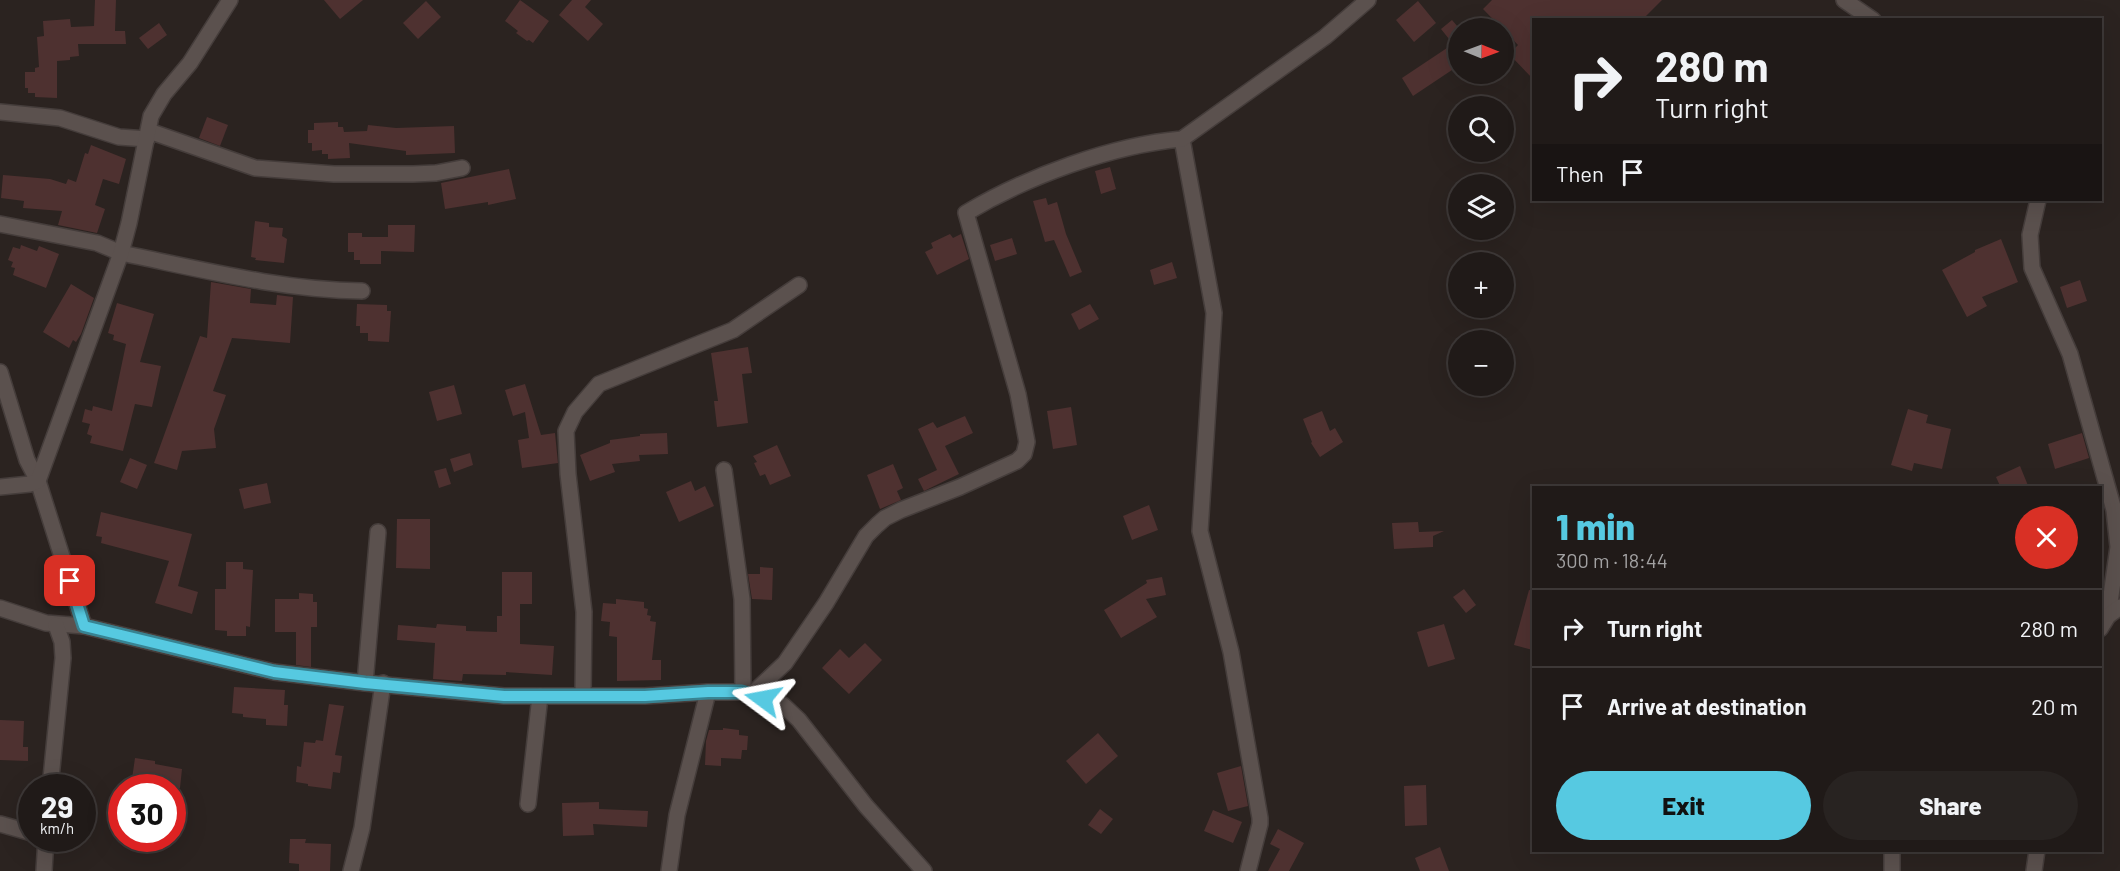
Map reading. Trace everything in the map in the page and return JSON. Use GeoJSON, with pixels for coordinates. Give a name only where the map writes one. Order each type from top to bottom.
{"type":"FeatureCollection","features":[{"type":"Feature","properties":{"kind":"street"},"geometry":{"type":"LineString","coordinates":[[746,694],[785,663],[826,603],[866,536],[885,518],[1017,461],[1024,454],[1027,442],[1018,394],[966,213],[997,194],[1083,160],[1155,141],[1182,139],[1325,37],[1368,0]]}},
{"type":"Feature","properties":{"kind":"street"},"geometry":{"type":"LineString","coordinates":[[1844,0],[1871,18]]}},
{"type":"Feature","properties":{"kind":"street"},"geometry":{"type":"LineString","coordinates":[[0,486],[30,484],[38,481],[121,253],[151,116],[164,94],[190,63],[227,1]]}},
{"type":"Feature","properties":{"kind":"street"},"geometry":{"type":"LineString","coordinates":[[0,112],[60,118],[118,137],[148,135],[255,168],[334,174],[436,173],[462,168]]}},
{"type":"Feature","properties":{"kind":"street"},"geometry":{"type":"LineString","coordinates":[[1182,139],[1214,313],[1200,531],[1231,652],[1260,818],[1248,871]]}},
{"type":"Feature","properties":{"kind":"street"},"geometry":{"type":"LineString","coordinates":[[2038,201],[2030,236],[2032,268],[2070,354],[2114,510],[2118,548],[2114,612],[2102,627]]}},
{"type":"Feature","properties":{"kind":"street"},"geometry":{"type":"LineString","coordinates":[[0,224],[97,243],[121,253],[276,284],[338,291],[362,291]]}},
{"type":"Feature","properties":{"kind":"street"},"geometry":{"type":"LineString","coordinates":[[583,694],[584,612],[568,474],[566,431],[575,412],[599,384],[734,330],[799,285]]}},
{"type":"Feature","properties":{"kind":"street"},"geometry":{"type":"LineString","coordinates":[[0,372],[27,460],[38,481],[84,626]]}},
{"type":"Feature","properties":{"kind":"street"},"geometry":{"type":"LineString","coordinates":[[724,470],[742,599],[746,694]]}},
{"type":"Feature","properties":{"kind":"street"},"geometry":{"type":"LineString","coordinates":[[365,683],[378,532]]}},
{"type":"Feature","properties":{"kind":"street"},"geometry":{"type":"LineString","coordinates":[[0,608],[56,625],[84,626],[274,672],[365,683],[504,696],[583,694],[645,696],[708,692],[746,694],[776,701],[799,720],[866,806],[924,871]]}},
{"type":"Feature","properties":{"kind":"street"},"geometry":{"type":"LineString","coordinates":[[51,774],[63,658],[62,642],[56,625]]}},
{"type":"Feature","properties":{"kind":"street"},"geometry":{"type":"LineString","coordinates":[[351,871],[365,806],[383,683]]}},
{"type":"Feature","properties":{"kind":"street"},"geometry":{"type":"LineString","coordinates":[[669,871],[677,815],[708,692]]}},
{"type":"Feature","properties":{"kind":"street"},"geometry":{"type":"LineString","coordinates":[[528,804],[540,696]]}},
{"type":"Feature","properties":{"kind":"street"},"geometry":{"type":"LineString","coordinates":[[0,824],[18,829]]}},
{"type":"Feature","properties":{"kind":"street"},"geometry":{"type":"LineString","coordinates":[[44,871],[45,852]]}},
{"type":"Feature","properties":{"kind":"street"},"geometry":{"type":"LineString","coordinates":[[1892,852],[1892,871]]}},
{"type":"Feature","properties":{"kind":"street"},"geometry":{"type":"LineString","coordinates":[[2034,871],[2037,852]]}},
{"type":"Feature","properties":{"kind":"building"},"geometry":{"type":"Polygon","coordinates":[[[95,0],[116,0],[115,31],[125,31],[126,44],[78,44],[79,56],[70,57],[70,60],[57,61],[57,98],[35,97],[35,93],[28,93],[28,88],[25,88],[25,72],[35,72],[35,68],[39,67],[37,37],[44,36],[43,21],[70,19],[71,27],[94,26],[95,0]]]}},
{"type":"Feature","properties":{"kind":"building"},"geometry":{"type":"Polygon","coordinates":[[[324,0],[363,0],[340,19],[324,0]]]}},
{"type":"Feature","properties":{"kind":"building"},"geometry":{"type":"Polygon","coordinates":[[[520,0],[549,21],[533,43],[516,33],[518,31],[505,21],[520,0]]]}},
{"type":"Feature","properties":{"kind":"building"},"geometry":{"type":"Polygon","coordinates":[[[572,0],[591,0],[585,7],[603,24],[588,41],[559,15],[572,0]]]}},
{"type":"Feature","properties":{"kind":"building"},"geometry":{"type":"Polygon","coordinates":[[[1492,0],[1662,0],[1644,18],[1532,18],[1532,78],[1514,59],[1514,49],[1518,45],[1514,41],[1514,18],[1492,18],[1483,9],[1492,0]]]}},
{"type":"Feature","properties":{"kind":"building"},"geometry":{"type":"Polygon","coordinates":[[[426,1],[441,17],[418,39],[403,23],[426,1]]]}},
{"type":"Feature","properties":{"kind":"building"},"geometry":{"type":"Polygon","coordinates":[[[1418,1],[1436,23],[1414,42],[1396,20],[1418,1]]]}},
{"type":"Feature","properties":{"kind":"building"},"geometry":{"type":"Polygon","coordinates":[[[159,23],[167,35],[148,49],[139,38],[159,23]]]}},
{"type":"Feature","properties":{"kind":"building"},"geometry":{"type":"Polygon","coordinates":[[[1448,23],[1448,38],[1441,29],[1448,23]]]}},
{"type":"Feature","properties":{"kind":"building"},"geometry":{"type":"Polygon","coordinates":[[[1448,47],[1448,73],[1413,96],[1402,78],[1448,47]]]}},
{"type":"Feature","properties":{"kind":"building"},"geometry":{"type":"Polygon","coordinates":[[[207,117],[228,125],[220,146],[199,138],[207,117]]]}},
{"type":"Feature","properties":{"kind":"building"},"geometry":{"type":"Polygon","coordinates":[[[338,122],[338,127],[343,127],[344,132],[367,131],[368,125],[396,128],[454,126],[455,153],[406,155],[406,151],[349,143],[350,158],[328,159],[328,154],[322,154],[322,150],[312,151],[312,143],[308,143],[308,130],[314,130],[314,123],[338,122]]]}},
{"type":"Feature","properties":{"kind":"building"},"geometry":{"type":"Polygon","coordinates":[[[91,145],[126,159],[119,184],[103,179],[95,205],[105,209],[97,233],[58,225],[62,211],[23,208],[24,201],[1,198],[3,175],[50,179],[66,184],[68,179],[76,182],[85,153],[88,154],[91,145]]]}},
{"type":"Feature","properties":{"kind":"building"},"geometry":{"type":"Polygon","coordinates":[[[1110,167],[1116,189],[1101,194],[1095,171],[1110,167]]]}},
{"type":"Feature","properties":{"kind":"building"},"geometry":{"type":"Polygon","coordinates":[[[509,169],[516,199],[488,205],[488,202],[445,209],[441,183],[509,169]]]}},
{"type":"Feature","properties":{"kind":"building"},"geometry":{"type":"Polygon","coordinates":[[[1046,198],[1048,205],[1057,202],[1066,234],[1082,272],[1070,277],[1054,240],[1045,242],[1033,201],[1046,198]]]}},
{"type":"Feature","properties":{"kind":"building"},"geometry":{"type":"Polygon","coordinates":[[[255,221],[269,223],[269,227],[283,228],[282,236],[287,239],[284,263],[255,260],[256,258],[251,257],[255,221]]]}},
{"type":"Feature","properties":{"kind":"building"},"geometry":{"type":"Polygon","coordinates":[[[388,225],[415,225],[414,252],[381,251],[381,264],[360,264],[360,260],[354,260],[354,252],[348,252],[348,233],[362,233],[362,237],[388,237],[388,225]]]}},
{"type":"Feature","properties":{"kind":"building"},"geometry":{"type":"Polygon","coordinates":[[[950,234],[953,238],[961,234],[969,259],[937,275],[925,252],[933,248],[931,243],[950,234]]]}},
{"type":"Feature","properties":{"kind":"building"},"geometry":{"type":"Polygon","coordinates":[[[1012,238],[1017,254],[995,261],[990,245],[1012,238]]]}},
{"type":"Feature","properties":{"kind":"building"},"geometry":{"type":"Polygon","coordinates":[[[2001,239],[2018,282],[1982,297],[1987,306],[1967,317],[1942,270],[1975,250],[2001,239]]]}},
{"type":"Feature","properties":{"kind":"building"},"geometry":{"type":"Polygon","coordinates":[[[21,245],[37,251],[39,246],[59,254],[46,288],[13,275],[15,268],[11,267],[13,262],[8,260],[13,247],[20,249],[21,245]]]}},
{"type":"Feature","properties":{"kind":"building"},"geometry":{"type":"Polygon","coordinates":[[[1172,262],[1177,278],[1154,285],[1150,270],[1172,262]]]}},
{"type":"Feature","properties":{"kind":"building"},"geometry":{"type":"Polygon","coordinates":[[[2080,280],[2087,301],[2067,308],[2060,287],[2080,280]]]}},
{"type":"Feature","properties":{"kind":"building"},"geometry":{"type":"Polygon","coordinates":[[[211,282],[251,289],[250,303],[276,305],[277,295],[293,297],[290,343],[232,338],[213,391],[226,395],[214,429],[216,448],[182,451],[177,470],[154,463],[200,336],[207,338],[211,282]]]}},
{"type":"Feature","properties":{"kind":"building"},"geometry":{"type":"Polygon","coordinates":[[[71,284],[94,298],[81,334],[76,342],[73,340],[69,348],[43,332],[71,284]]]}},
{"type":"Feature","properties":{"kind":"building"},"geometry":{"type":"Polygon","coordinates":[[[117,303],[154,314],[140,362],[161,366],[152,407],[135,404],[123,451],[90,443],[92,436],[87,434],[90,424],[82,422],[85,409],[92,411],[93,406],[112,411],[126,344],[113,340],[114,335],[108,333],[117,303]]]}},
{"type":"Feature","properties":{"kind":"building"},"geometry":{"type":"Polygon","coordinates":[[[357,304],[387,305],[387,311],[391,311],[389,342],[368,341],[368,333],[360,333],[360,326],[356,326],[357,304]]]}},
{"type":"Feature","properties":{"kind":"building"},"geometry":{"type":"Polygon","coordinates":[[[1090,304],[1099,319],[1079,330],[1071,314],[1090,304]]]}},
{"type":"Feature","properties":{"kind":"building"},"geometry":{"type":"Polygon","coordinates":[[[748,347],[752,373],[742,374],[748,423],[717,427],[714,401],[718,401],[711,353],[748,347]]]}},
{"type":"Feature","properties":{"kind":"building"},"geometry":{"type":"Polygon","coordinates":[[[525,384],[541,435],[555,433],[558,463],[522,468],[518,440],[529,438],[525,412],[513,416],[505,390],[525,384]]]}},
{"type":"Feature","properties":{"kind":"building"},"geometry":{"type":"Polygon","coordinates":[[[454,385],[462,414],[437,421],[429,392],[454,385]]]}},
{"type":"Feature","properties":{"kind":"building"},"geometry":{"type":"Polygon","coordinates":[[[1071,407],[1077,445],[1053,449],[1047,411],[1071,407]]]}},
{"type":"Feature","properties":{"kind":"building"},"geometry":{"type":"Polygon","coordinates":[[[1908,409],[1928,415],[1926,423],[1951,429],[1942,469],[1914,463],[1912,471],[1891,465],[1908,409]]]}},
{"type":"Feature","properties":{"kind":"building"},"geometry":{"type":"Polygon","coordinates":[[[1322,411],[1330,431],[1335,428],[1343,442],[1320,457],[1311,443],[1303,419],[1322,411]]]}},
{"type":"Feature","properties":{"kind":"building"},"geometry":{"type":"Polygon","coordinates":[[[965,416],[973,433],[945,446],[959,474],[924,491],[918,479],[937,470],[918,429],[933,422],[937,428],[965,416]]]}},
{"type":"Feature","properties":{"kind":"building"},"geometry":{"type":"Polygon","coordinates":[[[667,433],[668,454],[639,455],[640,461],[612,464],[615,472],[590,481],[580,455],[610,443],[610,440],[640,436],[640,434],[667,433]]]}},
{"type":"Feature","properties":{"kind":"building"},"geometry":{"type":"Polygon","coordinates":[[[2082,433],[2089,458],[2055,469],[2048,444],[2082,433]]]}},
{"type":"Feature","properties":{"kind":"building"},"geometry":{"type":"Polygon","coordinates":[[[777,445],[791,476],[770,485],[765,474],[760,476],[753,456],[777,445]]]}},
{"type":"Feature","properties":{"kind":"building"},"geometry":{"type":"Polygon","coordinates":[[[470,453],[473,465],[454,472],[450,459],[470,453]]]}},
{"type":"Feature","properties":{"kind":"building"},"geometry":{"type":"Polygon","coordinates":[[[130,458],[147,465],[137,489],[120,482],[130,458]]]}},
{"type":"Feature","properties":{"kind":"building"},"geometry":{"type":"Polygon","coordinates":[[[893,464],[903,488],[897,491],[901,500],[880,509],[867,475],[893,464]]]}},
{"type":"Feature","properties":{"kind":"building"},"geometry":{"type":"Polygon","coordinates":[[[2020,466],[2028,486],[2000,486],[1996,477],[2020,466]]]}},
{"type":"Feature","properties":{"kind":"building"},"geometry":{"type":"Polygon","coordinates":[[[446,468],[451,484],[439,488],[434,471],[446,468]]]}},
{"type":"Feature","properties":{"kind":"building"},"geometry":{"type":"Polygon","coordinates":[[[691,481],[695,491],[705,486],[714,506],[679,522],[666,492],[691,481]]]}},
{"type":"Feature","properties":{"kind":"building"},"geometry":{"type":"Polygon","coordinates":[[[267,483],[271,503],[244,509],[239,489],[267,483]]]}},
{"type":"Feature","properties":{"kind":"building"},"geometry":{"type":"Polygon","coordinates":[[[1149,505],[1158,530],[1132,540],[1123,516],[1149,505]]]}},
{"type":"Feature","properties":{"kind":"building"},"geometry":{"type":"Polygon","coordinates":[[[101,512],[192,534],[178,586],[198,592],[192,614],[155,603],[169,561],[101,543],[102,537],[96,536],[101,512]]]}},
{"type":"Feature","properties":{"kind":"building"},"geometry":{"type":"Polygon","coordinates":[[[397,519],[430,519],[430,569],[396,568],[397,519]]]}},
{"type":"Feature","properties":{"kind":"building"},"geometry":{"type":"Polygon","coordinates":[[[1418,522],[1419,532],[1444,531],[1433,536],[1433,547],[1394,549],[1392,523],[1418,522]]]}},
{"type":"Feature","properties":{"kind":"building"},"geometry":{"type":"Polygon","coordinates":[[[226,562],[243,562],[243,569],[253,570],[250,627],[246,626],[246,636],[227,636],[227,631],[215,630],[215,589],[226,589],[226,562]]]}},
{"type":"Feature","properties":{"kind":"building"},"geometry":{"type":"Polygon","coordinates":[[[760,567],[773,568],[772,600],[752,599],[748,574],[760,574],[760,567]]]}},
{"type":"Feature","properties":{"kind":"building"},"geometry":{"type":"Polygon","coordinates":[[[502,572],[532,572],[532,604],[520,604],[520,644],[554,646],[552,675],[506,672],[506,675],[463,674],[462,681],[433,679],[435,643],[397,640],[398,625],[436,628],[437,624],[466,626],[466,631],[497,632],[497,616],[502,616],[502,572]]]}},
{"type":"Feature","properties":{"kind":"building"},"geometry":{"type":"Polygon","coordinates":[[[1162,577],[1166,595],[1146,599],[1157,617],[1121,638],[1104,610],[1147,583],[1146,580],[1162,577]]]}},
{"type":"Feature","properties":{"kind":"building"},"geometry":{"type":"Polygon","coordinates":[[[1464,589],[1476,605],[1466,613],[1453,597],[1464,589]]]}},
{"type":"Feature","properties":{"kind":"building"},"geometry":{"type":"Polygon","coordinates":[[[1529,590],[1532,591],[1532,650],[1514,645],[1529,590]]]}},
{"type":"Feature","properties":{"kind":"building"},"geometry":{"type":"Polygon","coordinates":[[[299,593],[313,594],[313,602],[317,602],[317,627],[311,627],[311,667],[296,665],[296,632],[275,632],[275,599],[299,599],[299,593]]]}},
{"type":"Feature","properties":{"kind":"building"},"geometry":{"type":"Polygon","coordinates":[[[616,599],[644,602],[644,608],[648,609],[647,615],[651,616],[650,621],[656,622],[652,660],[661,660],[661,680],[617,681],[617,637],[609,636],[610,622],[601,621],[603,603],[616,604],[616,599]]]}},
{"type":"Feature","properties":{"kind":"building"},"geometry":{"type":"Polygon","coordinates":[[[1444,624],[1455,659],[1428,667],[1417,632],[1444,624]]]}},
{"type":"Feature","properties":{"kind":"building"},"geometry":{"type":"Polygon","coordinates":[[[865,643],[882,660],[849,694],[822,668],[840,649],[849,658],[865,643]]]}},
{"type":"Feature","properties":{"kind":"building"},"geometry":{"type":"Polygon","coordinates":[[[234,687],[285,690],[284,705],[288,705],[287,726],[266,725],[266,719],[243,717],[243,714],[232,713],[234,687]]]}},
{"type":"Feature","properties":{"kind":"building"},"geometry":{"type":"Polygon","coordinates":[[[329,704],[344,706],[335,755],[342,756],[340,773],[333,772],[331,789],[296,782],[297,766],[301,767],[304,742],[323,741],[329,704]]]}},
{"type":"Feature","properties":{"kind":"building"},"geometry":{"type":"Polygon","coordinates":[[[0,720],[24,721],[23,747],[28,747],[28,761],[0,760],[0,720]]]}},
{"type":"Feature","properties":{"kind":"building"},"geometry":{"type":"Polygon","coordinates":[[[723,728],[739,730],[739,735],[748,736],[747,750],[742,750],[741,759],[721,758],[721,766],[705,765],[709,730],[723,730],[723,728]]]}},
{"type":"Feature","properties":{"kind":"building"},"geometry":{"type":"Polygon","coordinates":[[[1098,733],[1118,756],[1086,784],[1066,761],[1098,733]]]}},
{"type":"Feature","properties":{"kind":"building"},"geometry":{"type":"Polygon","coordinates":[[[135,758],[182,769],[181,774],[133,774],[135,758]]]}},
{"type":"Feature","properties":{"kind":"building"},"geometry":{"type":"Polygon","coordinates":[[[1241,766],[1248,806],[1228,811],[1217,773],[1241,766]]]}},
{"type":"Feature","properties":{"kind":"building"},"geometry":{"type":"Polygon","coordinates":[[[1426,785],[1427,825],[1405,826],[1404,786],[1426,785]]]}},
{"type":"Feature","properties":{"kind":"building"},"geometry":{"type":"Polygon","coordinates":[[[599,802],[599,809],[648,811],[647,827],[593,824],[594,835],[563,836],[562,803],[599,802]]]}},
{"type":"Feature","properties":{"kind":"building"},"geometry":{"type":"Polygon","coordinates":[[[1100,809],[1113,819],[1101,834],[1088,825],[1100,809]]]}},
{"type":"Feature","properties":{"kind":"building"},"geometry":{"type":"Polygon","coordinates":[[[1213,810],[1242,822],[1233,843],[1204,831],[1213,810]]]}},
{"type":"Feature","properties":{"kind":"building"},"geometry":{"type":"Polygon","coordinates":[[[1278,829],[1304,843],[1289,871],[1268,871],[1280,849],[1270,844],[1278,829]]]}},
{"type":"Feature","properties":{"kind":"building"},"geometry":{"type":"Polygon","coordinates":[[[290,839],[306,839],[305,843],[331,844],[330,871],[299,871],[299,864],[289,863],[290,839]]]}},
{"type":"Feature","properties":{"kind":"building"},"geometry":{"type":"Polygon","coordinates":[[[1440,847],[1449,871],[1420,871],[1415,858],[1440,847]]]}},
{"type":"Feature","properties":{"kind":"route"},"geometry":{"type":"LineString","coordinates":[[70,581],[84,626],[274,672],[504,696],[583,694],[645,696],[742,692],[763,699]]}}]}
